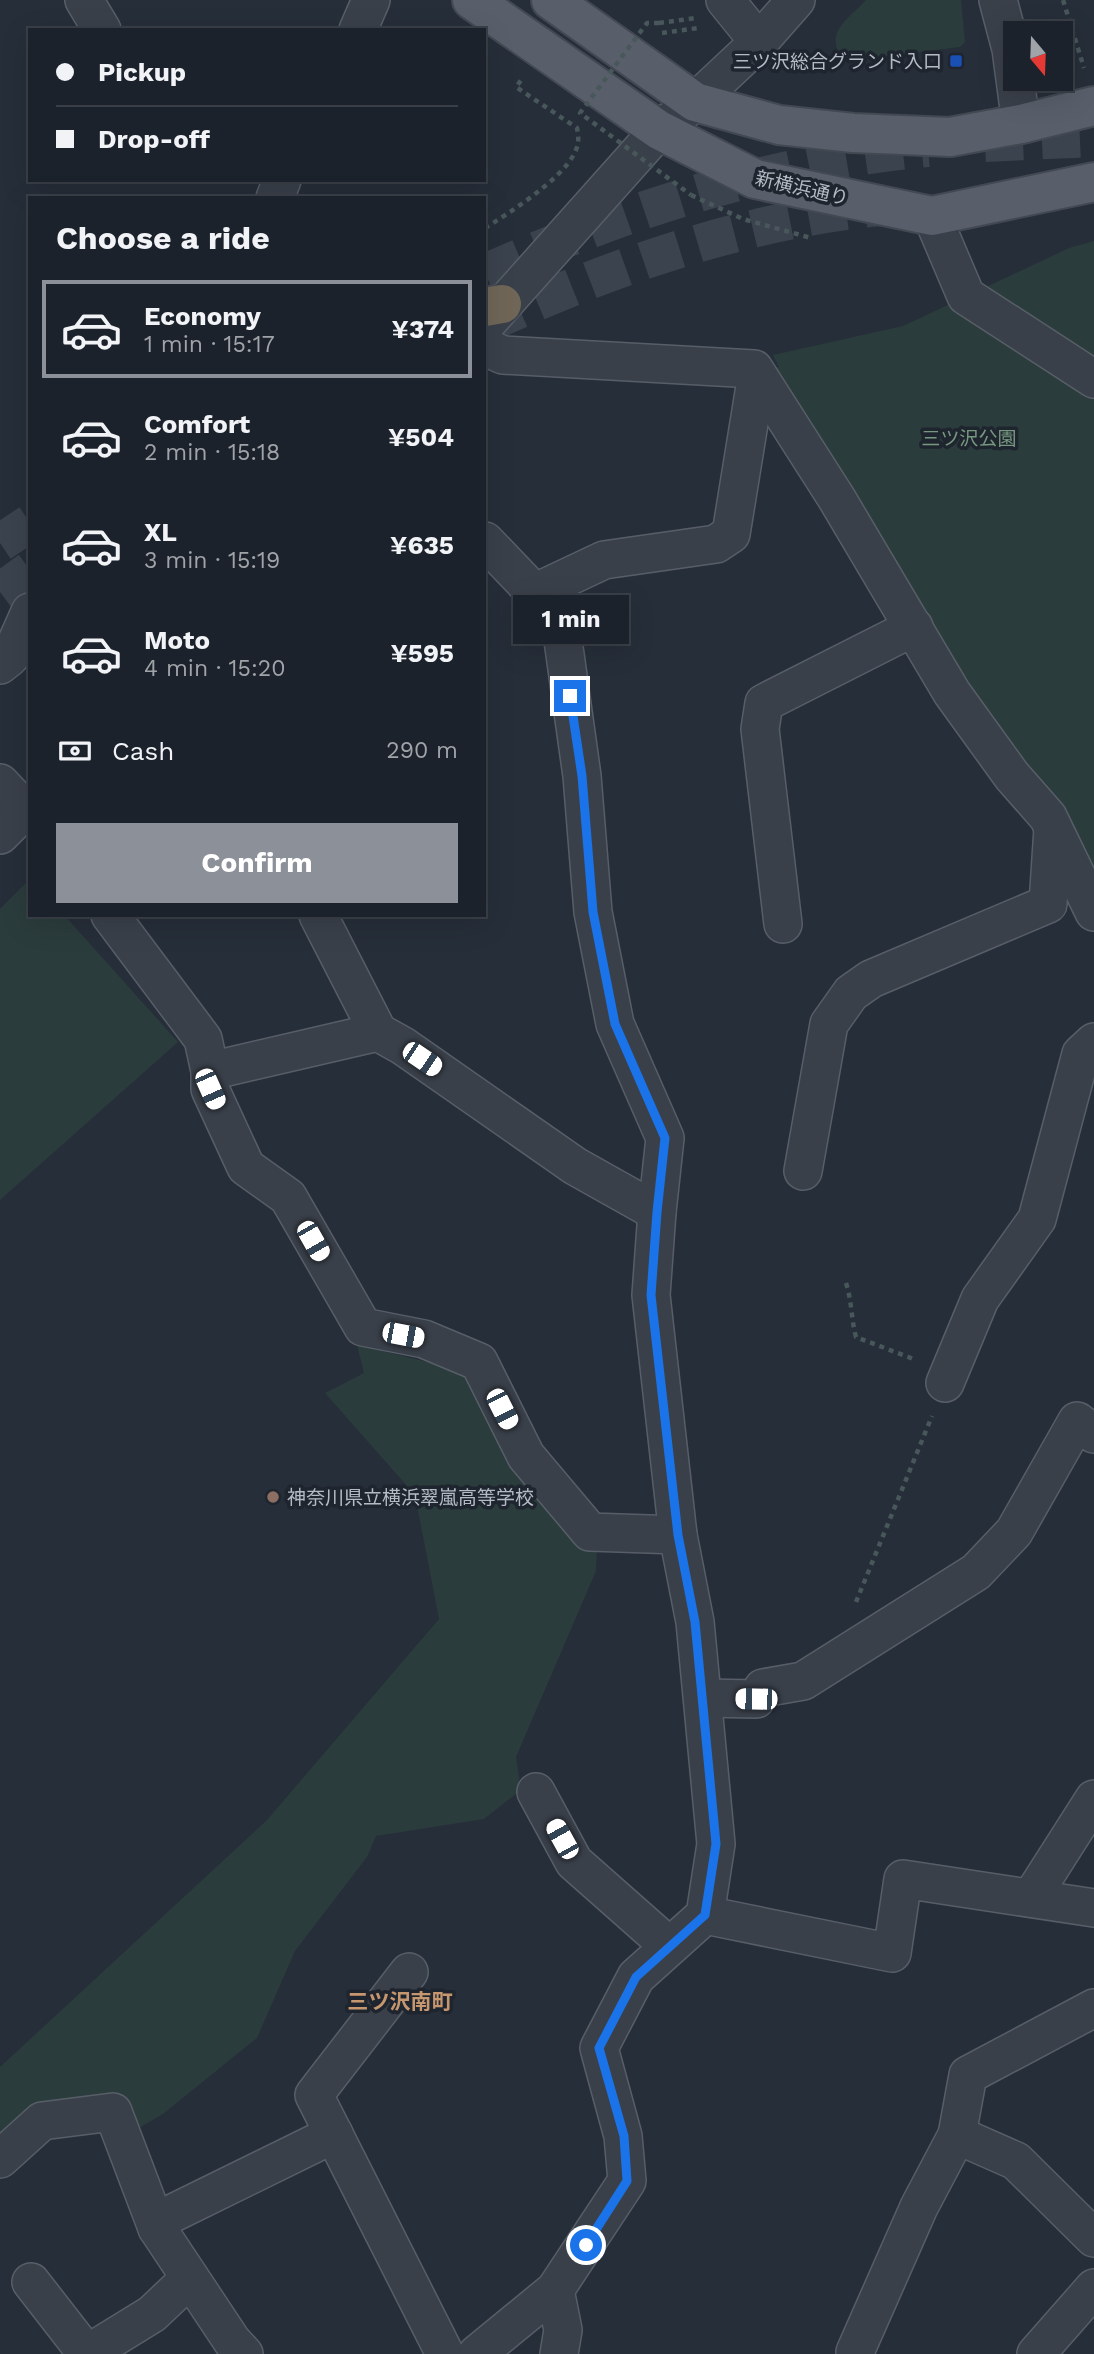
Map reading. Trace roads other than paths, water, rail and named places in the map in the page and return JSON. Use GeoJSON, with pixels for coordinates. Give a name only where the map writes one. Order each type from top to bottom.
{"type":"FeatureCollection","features":[{"type":"Feature","properties":{"kind":"main road","name":"新横浜通り"},"geometry":{"type":"LineString","coordinates":[[472,0],[659,130],[755,179],[932,216],[1094,182]]}},
{"type":"Feature","properties":{"kind":"main road"},"geometry":{"type":"LineString","coordinates":[[551,0],[695,102],[779,125],[853,133],[950,137],[1021,124],[1094,106]]}},
{"type":"Feature","properties":{"kind":"street"},"geometry":{"type":"LineString","coordinates":[[84,0],[101,28]]}},
{"type":"Feature","properties":{"kind":"street"},"geometry":{"type":"LineString","coordinates":[[359,28],[371,0]]}},
{"type":"Feature","properties":{"kind":"street"},"geometry":{"type":"LineString","coordinates":[[725,0],[759,42]]}},
{"type":"Feature","properties":{"kind":"street"},"geometry":{"type":"LineString","coordinates":[[491,312],[659,130],[695,102],[759,42],[796,0]]}},
{"type":"Feature","properties":{"kind":"street"},"geometry":{"type":"LineString","coordinates":[[998,0],[1011,49],[1021,124]]}},
{"type":"Feature","properties":{"kind":"street"},"geometry":{"type":"LineString","coordinates":[[932,216],[966,296],[1094,379]]}},
{"type":"Feature","properties":{"kind":"street"},"geometry":{"type":"LineString","coordinates":[[486,347],[503,355],[754,369],[837,499],[952,692],[1012,776],[1048,817],[1094,912]]}},
{"type":"Feature","properties":{"kind":"street"},"geometry":{"type":"LineString","coordinates":[[534,593],[604,560],[716,544],[731,534],[757,374]]}},
{"type":"Feature","properties":{"kind":"street"},"geometry":{"type":"LineString","coordinates":[[477,2354],[555,2290],[627,2181],[624,2136],[599,2048],[636,1977],[705,1915],[716,1844],[704,1698],[695,1622],[678,1535],[651,1295],[665,1138],[615,1024],[593,912],[582,776],[561,626],[486,542]]}},
{"type":"Feature","properties":{"kind":"street"},"geometry":{"type":"LineString","coordinates":[[0,665],[10,657],[28,616]]}},
{"type":"Feature","properties":{"kind":"street"},"geometry":{"type":"LineString","coordinates":[[783,923],[760,729],[764,703],[914,628]]}},
{"type":"Feature","properties":{"kind":"street"},"geometry":{"type":"LineString","coordinates":[[0,783],[28,810],[0,835]]}},
{"type":"Feature","properties":{"kind":"street"},"geometry":{"type":"LineString","coordinates":[[803,1171],[829,1024],[851,993],[872,979],[1048,904],[1053,827]]}},
{"type":"Feature","properties":{"kind":"street"},"geometry":{"type":"LineString","coordinates":[[112,917],[203,1038],[210,1071],[210,1089],[246,1167],[288,1198],[363,1327],[424,1339],[479,1362],[526,1455],[590,1532],[678,1535]]}},
{"type":"Feature","properties":{"kind":"street"},"geometry":{"type":"LineString","coordinates":[[318,917],[378,1032],[403,1046],[575,1166],[657,1212]]}},
{"type":"Feature","properties":{"kind":"street"},"geometry":{"type":"LineString","coordinates":[[210,1071],[378,1032]]}},
{"type":"Feature","properties":{"kind":"street"},"geometry":{"type":"LineString","coordinates":[[947,1378],[979,1299],[1037,1219],[1081,1054],[1094,1042]]}},
{"type":"Feature","properties":{"kind":"street"},"geometry":{"type":"LineString","coordinates":[[704,1698],[756,1699],[762,1688],[803,1681],[976,1572],[1014,1532],[1077,1421],[1094,1434]]}},
{"type":"Feature","properties":{"kind":"street"},"geometry":{"type":"LineString","coordinates":[[536,1792],[575,1863],[669,1946]]}},
{"type":"Feature","properties":{"kind":"street"},"geometry":{"type":"LineString","coordinates":[[1031,1898],[1094,1799]]}},
{"type":"Feature","properties":{"kind":"street"},"geometry":{"type":"LineString","coordinates":[[705,1915],[892,1953],[903,1879],[1094,1908]]}},
{"type":"Feature","properties":{"kind":"street"},"geometry":{"type":"LineString","coordinates":[[409,1972],[314,2095],[445,2354]]}},
{"type":"Feature","properties":{"kind":"street"},"geometry":{"type":"LineString","coordinates":[[855,2352],[919,2207],[957,2135],[968,2075],[1094,2008]]}},
{"type":"Feature","properties":{"kind":"street"},"geometry":{"type":"LineString","coordinates":[[0,2159],[42,2121],[113,2112],[157,2228],[232,2341],[244,2354]]}},
{"type":"Feature","properties":{"kind":"street"},"geometry":{"type":"LineString","coordinates":[[157,2228],[165,2217],[334,2134]]}},
{"type":"Feature","properties":{"kind":"street"},"geometry":{"type":"LineString","coordinates":[[957,2135],[1016,2161],[1094,2238]]}},
{"type":"Feature","properties":{"kind":"street"},"geometry":{"type":"LineString","coordinates":[[31,2282],[87,2354],[152,2314],[190,2278]]}},
{"type":"Feature","properties":{"kind":"street"},"geometry":{"type":"LineString","coordinates":[[1036,2354],[1094,2288]]}},
{"type":"Feature","properties":{"kind":"street"},"geometry":{"type":"LineString","coordinates":[[555,2290],[563,2330],[559,2354]]}},
{"type":"Feature","properties":{"kind":"tunnel"},"geometry":{"type":"LineString","coordinates":[[985,143],[1094,138]]}},
{"type":"Feature","properties":{"kind":"tunnel"},"geometry":{"type":"LineString","coordinates":[[486,273],[592,229],[702,192],[814,165],[928,148]]}},
{"type":"Feature","properties":{"kind":"tunnel"},"geometry":{"type":"LineString","coordinates":[[486,325],[579,284],[727,235],[777,223],[879,207]]}},
{"type":"Feature","properties":{"kind":"tunnel"},"geometry":{"type":"LineString","coordinates":[[0,543],[28,524]]}},
{"type":"Feature","properties":{"kind":"tunnel"},"geometry":{"type":"LineString","coordinates":[[0,592],[28,571]]}},
{"type":"Feature","properties":{"kind":"place","name":"三ツ沢総合グランド入口"},"geometry":{"type":"Point","coordinates":[956,61]}},
{"type":"Feature","properties":{"kind":"place","name":"神奈川県立横浜翠嵐高等学校"},"geometry":{"type":"Point","coordinates":[273,1497]}},
{"type":"Feature","properties":{"kind":"district","name":"三ツ沢南町"},"geometry":{"type":"Point","coordinates":[400,2001]}},
{"type":"Feature","properties":{"kind":"park label","name":"三ツ沢公園"},"geometry":{"type":"Point","coordinates":[969,438]}}]}
